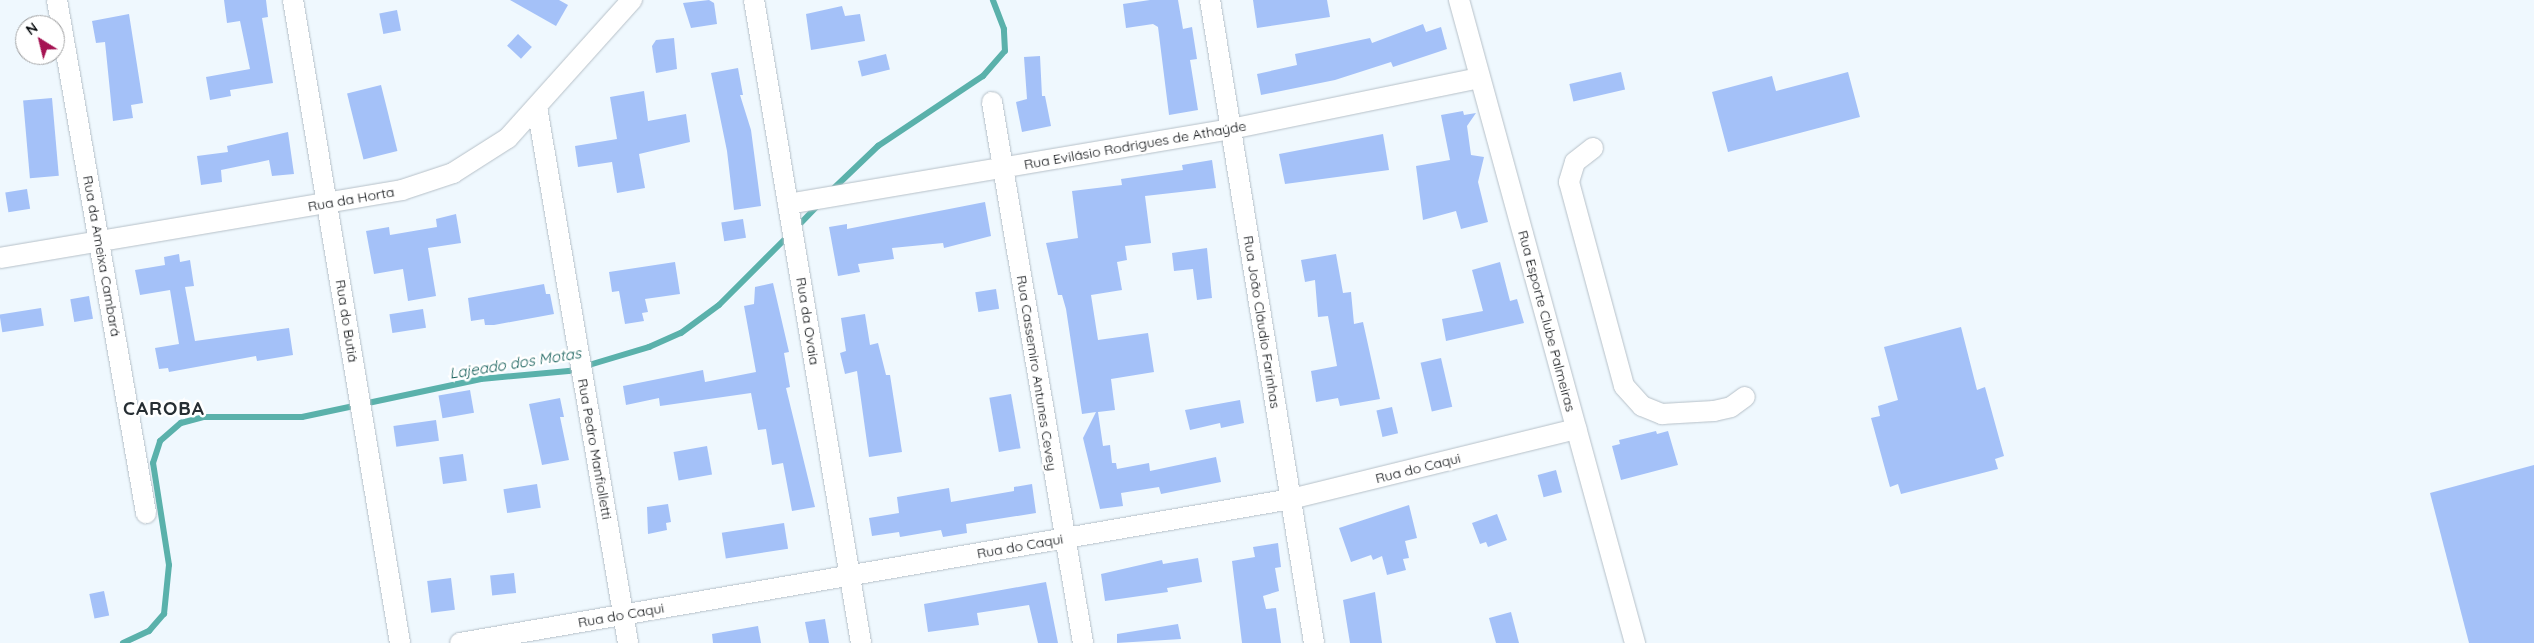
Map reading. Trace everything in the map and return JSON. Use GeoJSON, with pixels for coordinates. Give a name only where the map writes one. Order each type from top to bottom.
{"type":"FeatureCollection","features":[{"type":"Feature","properties":{"kind":"street","name":"Rua da Ameixa Cambará"},"geometry":{"type":"LineString","coordinates":[[57,0],[146,513]]}},
{"type":"Feature","properties":{"kind":"street","name":"Rua do Butiá"},"geometry":{"type":"LineString","coordinates":[[293,0],[400,643]]}},
{"type":"Feature","properties":{"kind":"street","name":"Rua da Horta"},"geometry":{"type":"LineString","coordinates":[[0,258],[402,190],[453,173],[508,138],[632,0]]}},
{"type":"Feature","properties":{"kind":"street","name":"Rua da Ovaia"},"geometry":{"type":"LineString","coordinates":[[754,0],[861,643]]}},
{"type":"Feature","properties":{"kind":"street","name":"Rua João Cláudio Farinhas"},"geometry":{"type":"LineString","coordinates":[[1210,0],[1314,643]]}},
{"type":"Feature","properties":{"kind":"street","name":"Rua Esporte Clube Palmeiras"},"geometry":{"type":"LineString","coordinates":[[1459,0],[1635,643]]}},
{"type":"Feature","properties":{"kind":"street","name":"Rua Evilásio Rodrigues de Athaýde"},"geometry":{"type":"LineString","coordinates":[[789,209],[811,200],[1231,129],[1480,78]]}},
{"type":"Feature","properties":{"kind":"street","name":"Rua Cassemiro Antunes Cevey"},"geometry":{"type":"LineString","coordinates":[[992,102],[1083,643]]}},
{"type":"Feature","properties":{"kind":"street","name":"Rua Pedro Manfiolletti"},"geometry":{"type":"LineString","coordinates":[[537,107],[628,643]]}},
{"type":"Feature","properties":{"kind":"street"},"geometry":{"type":"LineString","coordinates":[[1593,148],[1575,162],[1569,182],[1624,386],[1642,406],[1662,414],[1714,411],[1730,407],[1745,397]]}},
{"type":"Feature","properties":{"kind":"street","name":"Rua do Caqui"},"geometry":{"type":"LineString","coordinates":[[460,643],[1291,499],[1576,429]]}},
{"type":"Feature","properties":{"kind":"building"},"geometry":{"type":"Polygon","coordinates":[[[224,0],[266,0],[268,17],[262,18],[273,83],[230,90],[231,96],[210,100],[206,77],[250,69],[240,21],[227,23],[224,0]]]}},
{"type":"Feature","properties":{"kind":"building"},"geometry":{"type":"Polygon","coordinates":[[[510,0],[559,0],[568,5],[556,26],[510,0]]]}},
{"type":"Feature","properties":{"kind":"building"},"geometry":{"type":"Polygon","coordinates":[[[709,0],[714,3],[717,24],[691,28],[683,3],[709,0]]]}},
{"type":"Feature","properties":{"kind":"building"},"geometry":{"type":"Polygon","coordinates":[[[1150,0],[1178,0],[1183,29],[1192,27],[1197,59],[1190,60],[1198,110],[1169,115],[1158,27],[1153,24],[1126,28],[1123,4],[1150,0]]]}},
{"type":"Feature","properties":{"kind":"building"},"geometry":{"type":"Polygon","coordinates":[[[1253,0],[1327,0],[1330,17],[1257,28],[1253,0]]]}},
{"type":"Feature","properties":{"kind":"building"},"geometry":{"type":"Polygon","coordinates":[[[842,6],[845,16],[860,14],[865,41],[811,50],[806,14],[842,6]]]}},
{"type":"Feature","properties":{"kind":"building"},"geometry":{"type":"Polygon","coordinates":[[[397,10],[401,31],[383,34],[379,13],[397,10]]]}},
{"type":"Feature","properties":{"kind":"building"},"geometry":{"type":"Polygon","coordinates":[[[129,14],[143,103],[131,105],[133,118],[113,121],[105,42],[96,43],[92,21],[129,14]]]}},
{"type":"Feature","properties":{"kind":"building"},"geometry":{"type":"Polygon","coordinates":[[[1423,24],[1426,32],[1441,27],[1447,49],[1393,67],[1391,62],[1335,80],[1261,95],[1257,74],[1297,65],[1295,54],[1370,38],[1372,43],[1423,24]]]}},
{"type":"Feature","properties":{"kind":"building"},"geometry":{"type":"Polygon","coordinates":[[[518,34],[532,47],[521,59],[507,46],[518,34]]]}},
{"type":"Feature","properties":{"kind":"building"},"geometry":{"type":"Polygon","coordinates":[[[674,38],[677,69],[656,73],[652,46],[656,40],[674,38]]]}},
{"type":"Feature","properties":{"kind":"building"},"geometry":{"type":"Polygon","coordinates":[[[886,54],[890,70],[862,77],[858,61],[886,54]]]}},
{"type":"Feature","properties":{"kind":"building"},"geometry":{"type":"Polygon","coordinates":[[[1040,56],[1042,96],[1045,96],[1051,126],[1022,132],[1016,102],[1027,99],[1024,57],[1040,56]]]}},
{"type":"Feature","properties":{"kind":"building"},"geometry":{"type":"Polygon","coordinates":[[[738,68],[743,95],[740,95],[751,130],[761,206],[734,210],[727,151],[711,73],[738,68]]]}},
{"type":"Feature","properties":{"kind":"building"},"geometry":{"type":"Polygon","coordinates":[[[1621,72],[1625,90],[1573,101],[1569,84],[1621,72]]]}},
{"type":"Feature","properties":{"kind":"building"},"geometry":{"type":"Polygon","coordinates":[[[1848,72],[1860,117],[1728,152],[1712,92],[1772,76],[1776,91],[1848,72]]]}},
{"type":"Feature","properties":{"kind":"building"},"geometry":{"type":"Polygon","coordinates":[[[381,85],[397,151],[363,159],[347,93],[381,85]]]}},
{"type":"Feature","properties":{"kind":"building"},"geometry":{"type":"Polygon","coordinates":[[[644,91],[648,121],[686,114],[690,142],[639,154],[645,188],[617,193],[612,162],[578,167],[575,146],[617,139],[610,97],[644,91]]]}},
{"type":"Feature","properties":{"kind":"building"},"geometry":{"type":"Polygon","coordinates":[[[52,98],[59,176],[30,178],[23,101],[52,98]]]}},
{"type":"Feature","properties":{"kind":"building"},"geometry":{"type":"Polygon","coordinates":[[[1463,111],[1464,115],[1476,113],[1467,126],[1471,155],[1484,157],[1478,182],[1488,222],[1461,229],[1456,211],[1423,220],[1416,166],[1450,160],[1441,115],[1463,111]]]}},
{"type":"Feature","properties":{"kind":"building"},"geometry":{"type":"Polygon","coordinates":[[[288,132],[294,174],[272,176],[269,160],[221,170],[222,182],[201,185],[197,156],[228,152],[227,146],[288,132]]]}},
{"type":"Feature","properties":{"kind":"building"},"geometry":{"type":"Polygon","coordinates":[[[1383,134],[1389,170],[1285,184],[1279,154],[1383,134]]]}},
{"type":"Feature","properties":{"kind":"building"},"geometry":{"type":"Polygon","coordinates":[[[1212,160],[1216,188],[1145,196],[1151,243],[1125,246],[1127,260],[1117,262],[1122,290],[1091,295],[1098,340],[1148,333],[1154,372],[1111,379],[1115,410],[1098,412],[1103,446],[1110,445],[1112,463],[1116,463],[1117,469],[1149,463],[1150,471],[1216,457],[1221,482],[1161,494],[1159,487],[1121,493],[1123,506],[1100,509],[1083,438],[1096,412],[1082,414],[1066,309],[1062,295],[1058,295],[1046,243],[1078,238],[1072,191],[1122,185],[1121,179],[1183,170],[1182,165],[1212,160]]]}},
{"type":"Feature","properties":{"kind":"building"},"geometry":{"type":"Polygon","coordinates":[[[27,189],[30,209],[8,212],[5,192],[27,189]]]}},
{"type":"Feature","properties":{"kind":"building"},"geometry":{"type":"Polygon","coordinates":[[[985,202],[991,236],[944,248],[943,243],[892,248],[894,259],[858,264],[860,272],[838,276],[829,227],[847,224],[847,229],[985,202]]]}},
{"type":"Feature","properties":{"kind":"building"},"geometry":{"type":"Polygon","coordinates":[[[456,214],[461,243],[428,248],[436,296],[408,301],[403,269],[374,274],[366,231],[389,227],[390,235],[437,227],[436,219],[456,214]]]}},
{"type":"Feature","properties":{"kind":"building"},"geometry":{"type":"Polygon","coordinates":[[[743,219],[746,238],[724,241],[721,222],[743,219]]]}},
{"type":"Feature","properties":{"kind":"building"},"geometry":{"type":"Polygon","coordinates":[[[1207,248],[1212,298],[1197,300],[1193,269],[1174,271],[1172,253],[1207,248]]]}},
{"type":"Feature","properties":{"kind":"building"},"geometry":{"type":"Polygon","coordinates":[[[179,254],[180,262],[190,260],[194,286],[185,287],[195,341],[289,328],[293,355],[257,361],[256,356],[169,372],[168,368],[159,369],[155,348],[179,344],[170,290],[140,295],[135,270],[165,265],[164,257],[179,254]]]}},
{"type":"Feature","properties":{"kind":"building"},"geometry":{"type":"Polygon","coordinates":[[[1336,254],[1343,293],[1351,292],[1354,324],[1363,322],[1380,399],[1340,406],[1338,398],[1316,402],[1311,371],[1337,366],[1328,316],[1318,317],[1315,280],[1305,282],[1301,260],[1336,254]]]}},
{"type":"Feature","properties":{"kind":"building"},"geometry":{"type":"Polygon","coordinates":[[[675,262],[680,294],[645,299],[648,312],[642,313],[644,321],[625,324],[619,291],[612,292],[609,272],[675,262]]]}},
{"type":"Feature","properties":{"kind":"building"},"geometry":{"type":"Polygon","coordinates":[[[1500,262],[1510,301],[1517,299],[1524,323],[1446,341],[1442,319],[1483,311],[1472,270],[1500,262]]]}},
{"type":"Feature","properties":{"kind":"building"},"geometry":{"type":"Polygon","coordinates":[[[773,283],[789,352],[784,353],[790,387],[786,388],[815,507],[792,511],[783,463],[772,465],[766,429],[758,430],[751,393],[660,406],[659,398],[626,405],[623,386],[703,370],[705,382],[756,372],[744,306],[754,304],[755,287],[773,283]]]}},
{"type":"Feature","properties":{"kind":"building"},"geometry":{"type":"Polygon","coordinates":[[[544,284],[546,294],[550,294],[554,314],[494,325],[485,325],[484,319],[471,321],[468,298],[544,284]]]}},
{"type":"Feature","properties":{"kind":"building"},"geometry":{"type":"Polygon","coordinates":[[[996,289],[999,309],[978,312],[975,292],[996,289]]]}},
{"type":"Feature","properties":{"kind":"building"},"geometry":{"type":"Polygon","coordinates":[[[89,296],[93,319],[74,322],[70,299],[89,296]]]}},
{"type":"Feature","properties":{"kind":"building"},"geometry":{"type":"Polygon","coordinates":[[[41,308],[44,326],[2,332],[0,314],[41,308]]]}},
{"type":"Feature","properties":{"kind":"building"},"geometry":{"type":"Polygon","coordinates":[[[423,309],[426,328],[392,333],[389,314],[423,309]]]}},
{"type":"Feature","properties":{"kind":"building"},"geometry":{"type":"Polygon","coordinates":[[[865,314],[870,345],[878,343],[886,375],[890,375],[902,452],[869,457],[857,371],[845,374],[840,353],[846,351],[841,318],[865,314]]]}},
{"type":"Feature","properties":{"kind":"building"},"geometry":{"type":"Polygon","coordinates":[[[1961,327],[1977,390],[1985,387],[2004,456],[1995,459],[1998,469],[1901,494],[1898,484],[1890,487],[1871,418],[1880,416],[1878,406],[1898,400],[1884,347],[1961,327]]]}},
{"type":"Feature","properties":{"kind":"building"},"geometry":{"type":"Polygon","coordinates":[[[1441,358],[1452,407],[1432,411],[1421,363],[1441,358]]]}},
{"type":"Feature","properties":{"kind":"building"},"geometry":{"type":"Polygon","coordinates":[[[470,390],[474,413],[442,418],[438,396],[470,390]]]}},
{"type":"Feature","properties":{"kind":"building"},"geometry":{"type":"Polygon","coordinates":[[[1011,394],[1021,448],[999,452],[989,398],[1011,394]]]}},
{"type":"Feature","properties":{"kind":"building"},"geometry":{"type":"Polygon","coordinates":[[[560,398],[564,417],[560,417],[569,460],[542,465],[529,404],[560,398]]]}},
{"type":"Feature","properties":{"kind":"building"},"geometry":{"type":"Polygon","coordinates":[[[1240,400],[1244,423],[1221,428],[1220,423],[1190,430],[1185,410],[1240,400]]]}},
{"type":"Feature","properties":{"kind":"building"},"geometry":{"type":"Polygon","coordinates":[[[1392,407],[1398,433],[1382,437],[1376,411],[1392,407]]]}},
{"type":"Feature","properties":{"kind":"building"},"geometry":{"type":"Polygon","coordinates":[[[436,420],[439,441],[396,447],[393,426],[436,420]]]}},
{"type":"Feature","properties":{"kind":"building"},"geometry":{"type":"Polygon","coordinates":[[[1656,431],[1657,434],[1668,431],[1678,465],[1621,480],[1612,446],[1620,444],[1619,440],[1656,431]]]}},
{"type":"Feature","properties":{"kind":"building"},"geometry":{"type":"Polygon","coordinates":[[[707,446],[712,475],[679,480],[674,452],[707,446]]]}},
{"type":"Feature","properties":{"kind":"building"},"geometry":{"type":"Polygon","coordinates":[[[463,454],[467,481],[443,484],[439,457],[463,454]]]}},
{"type":"Feature","properties":{"kind":"building"},"geometry":{"type":"Polygon","coordinates":[[[2534,465],[2534,643],[2469,643],[2430,493],[2534,465]]]}},
{"type":"Feature","properties":{"kind":"building"},"geometry":{"type":"Polygon","coordinates":[[[1556,470],[1562,492],[1544,497],[1538,475],[1556,470]]]}},
{"type":"Feature","properties":{"kind":"building"},"geometry":{"type":"Polygon","coordinates":[[[537,484],[541,508],[507,513],[503,489],[537,484]]]}},
{"type":"Feature","properties":{"kind":"building"},"geometry":{"type":"Polygon","coordinates":[[[1032,484],[1036,513],[966,524],[967,533],[943,537],[941,530],[900,537],[899,532],[872,536],[869,518],[899,513],[897,497],[949,488],[951,502],[1014,491],[1014,487],[1032,484]]]}},
{"type":"Feature","properties":{"kind":"building"},"geometry":{"type":"Polygon","coordinates":[[[668,504],[671,522],[666,523],[667,530],[648,534],[647,507],[668,504]]]}},
{"type":"Feature","properties":{"kind":"building"},"geometry":{"type":"Polygon","coordinates":[[[1409,505],[1417,538],[1405,541],[1409,558],[1403,559],[1406,570],[1387,575],[1382,556],[1373,560],[1371,555],[1351,562],[1339,528],[1409,505]]]}},
{"type":"Feature","properties":{"kind":"building"},"geometry":{"type":"Polygon","coordinates":[[[1497,514],[1507,540],[1488,547],[1486,542],[1480,544],[1472,523],[1497,514]]]}},
{"type":"Feature","properties":{"kind":"building"},"geometry":{"type":"Polygon","coordinates":[[[784,523],[788,549],[726,559],[722,533],[784,523]]]}},
{"type":"Feature","properties":{"kind":"building"},"geometry":{"type":"Polygon","coordinates":[[[1278,543],[1281,567],[1275,568],[1279,591],[1263,596],[1266,609],[1276,608],[1281,643],[1242,643],[1232,561],[1255,557],[1253,547],[1278,543]]]}},
{"type":"Feature","properties":{"kind":"building"},"geometry":{"type":"Polygon","coordinates":[[[1198,558],[1202,582],[1167,588],[1168,592],[1105,601],[1101,574],[1162,560],[1163,564],[1198,558]]]}},
{"type":"Feature","properties":{"kind":"building"},"geometry":{"type":"Polygon","coordinates":[[[514,573],[516,593],[492,595],[490,576],[514,573]]]}},
{"type":"Feature","properties":{"kind":"building"},"geometry":{"type":"Polygon","coordinates":[[[451,578],[455,610],[431,613],[427,581],[451,578]]]}},
{"type":"Feature","properties":{"kind":"building"},"geometry":{"type":"Polygon","coordinates":[[[1046,582],[1058,643],[1038,643],[1029,605],[977,613],[979,625],[928,632],[924,604],[1046,582]]]}},
{"type":"Feature","properties":{"kind":"building"},"geometry":{"type":"Polygon","coordinates":[[[104,591],[109,615],[95,619],[89,594],[104,591]]]}},
{"type":"Feature","properties":{"kind":"building"},"geometry":{"type":"Polygon","coordinates":[[[1375,592],[1382,643],[1350,643],[1343,600],[1375,592]]]}},
{"type":"Feature","properties":{"kind":"building"},"geometry":{"type":"Polygon","coordinates":[[[1511,612],[1519,643],[1496,643],[1489,618],[1511,612]]]}},
{"type":"Feature","properties":{"kind":"building"},"geometry":{"type":"Polygon","coordinates":[[[825,619],[829,643],[809,643],[805,622],[825,619]]]}},
{"type":"Feature","properties":{"kind":"building"},"geometry":{"type":"Polygon","coordinates":[[[1178,624],[1181,639],[1117,643],[1117,634],[1178,624]]]}},
{"type":"Feature","properties":{"kind":"building"},"geometry":{"type":"Polygon","coordinates":[[[758,626],[761,643],[713,643],[712,634],[758,626]]]}},
{"type":"Feature","properties":{"kind":"waterway","name":"Lajeado dos Motas"},"geometry":{"type":"LineString","coordinates":[[832,190],[878,146],[983,76],[1005,51],[1004,29],[993,0]]}},
{"type":"Feature","properties":{"kind":"waterway","name":"Lajeado dos Motas"},"geometry":{"type":"LineString","coordinates":[[796,228],[818,205]]}},
{"type":"Feature","properties":{"kind":"waterway","name":"Lajeado dos Motas"},"geometry":{"type":"LineString","coordinates":[[123,643],[149,631],[164,614],[169,565],[153,463],[160,441],[181,423],[204,417],[302,417],[481,379],[569,371],[649,347],[681,333],[719,305],[789,235]]}},
{"type":"Feature","properties":{"kind":"district","name":"CAROBA"},"geometry":{"type":"Point","coordinates":[164,409]}}]}
